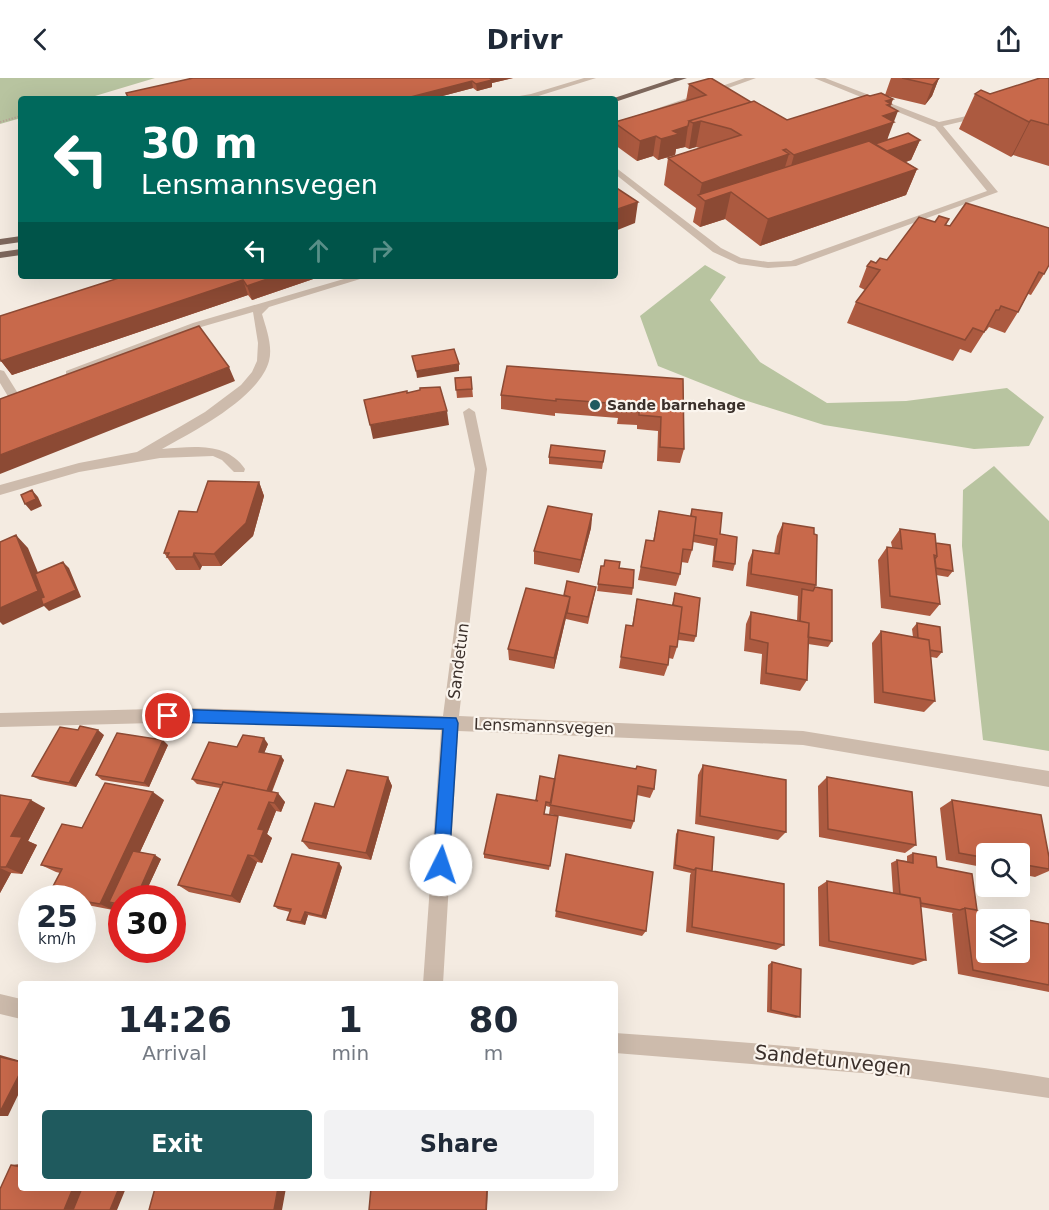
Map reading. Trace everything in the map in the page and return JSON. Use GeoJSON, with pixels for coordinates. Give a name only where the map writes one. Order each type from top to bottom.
{"type":"FeatureCollection","features":[{"type":"Feature","properties":{"kind":"main road"},"geometry":{"type":"LineString","coordinates":[[618,98],[683,78]]}},
{"type":"Feature","properties":{"kind":"main road"},"geometry":{"type":"LineString","coordinates":[[0,242],[18,239]]}},
{"type":"Feature","properties":{"kind":"main road"},"geometry":{"type":"LineString","coordinates":[[0,255],[18,252]]}},
{"type":"Feature","properties":{"kind":"street"},"geometry":{"type":"LineString","coordinates":[[532,96],[592,78]]}},
{"type":"Feature","properties":{"kind":"street"},"geometry":{"type":"LineString","coordinates":[[618,125],[752,78]]}},
{"type":"Feature","properties":{"kind":"street"},"geometry":{"type":"LineString","coordinates":[[620,180],[717,250],[739,261],[768,265],[792,264],[993,192],[938,124],[818,78]]}},
{"type":"Feature","properties":{"kind":"street"},"geometry":{"type":"LineString","coordinates":[[938,124],[992,110]]}},
{"type":"Feature","properties":{"kind":"street"},"geometry":{"type":"LineString","coordinates":[[56,379],[197,325],[355,279]]}},
{"type":"Feature","properties":{"kind":"street"},"geometry":{"type":"LineString","coordinates":[[140,456],[219,409],[251,380],[263,362],[257,314],[265,305]]}},
{"type":"Feature","properties":{"kind":"street"},"geometry":{"type":"LineString","coordinates":[[0,374],[18,393],[0,400]]}},
{"type":"Feature","properties":{"kind":"street","name":"Sandetun"},"geometry":{"type":"LineString","coordinates":[[433,981],[450,723],[481,469],[469,412]]}},
{"type":"Feature","properties":{"kind":"street"},"geometry":{"type":"LineString","coordinates":[[0,490],[67,470],[140,456],[215,452],[226,457],[238,469]]}},
{"type":"Feature","properties":{"kind":"street","name":"Lensmannsvegen"},"geometry":{"type":"LineString","coordinates":[[0,720],[192,715],[803,738],[1049,779]]}},
{"type":"Feature","properties":{"kind":"street"},"geometry":{"type":"LineString","coordinates":[[0,1004],[18,1007]]}},
{"type":"Feature","properties":{"kind":"street","name":"Sandetunvegen"},"geometry":{"type":"LineString","coordinates":[[618,1043],[811,1056],[976,1075],[1049,1089]]}},
{"type":"Feature","properties":{"kind":"path"},"geometry":{"type":"LineString","coordinates":[[0,122],[18,117]]}},
{"type":"Feature","properties":{"kind":"green space"},"geometry":{"type":"Polygon","coordinates":[[[0,78],[155,78],[95,96],[18,96],[18,119],[0,124],[0,78]]]}},
{"type":"Feature","properties":{"kind":"green space"},"geometry":{"type":"Polygon","coordinates":[[[705,265],[726,277],[710,300],[760,362],[827,403],[906,401],[1007,388],[1044,417],[1029,446],[974,449],[824,425],[741,399],[658,366],[640,316],[705,265]]]}},
{"type":"Feature","properties":{"kind":"green space"},"geometry":{"type":"Polygon","coordinates":[[[994,466],[1049,521],[1049,751],[983,740],[962,546],[963,490],[994,466]]]}},
{"type":"Feature","properties":{"kind":"building"},"geometry":{"type":"Polygon","coordinates":[[[193,78],[489,78],[492,80],[476,84],[472,81],[414,96],[128,96],[126,93],[193,78]]]}},
{"type":"Feature","properties":{"kind":"building"},"geometry":{"type":"Polygon","coordinates":[[[711,78],[751,102],[689,121],[688,126],[673,131],[679,134],[661,139],[656,136],[640,141],[618,125],[618,121],[706,95],[689,84],[711,78]]]}},
{"type":"Feature","properties":{"kind":"building"},"geometry":{"type":"Polygon","coordinates":[[[902,78],[939,78],[933,85],[902,78]]]}},
{"type":"Feature","properties":{"kind":"building"},"geometry":{"type":"Polygon","coordinates":[[[1040,78],[1049,78],[1049,125],[1031,120],[1029,122],[975,94],[981,90],[990,94],[1040,78]]]}},
{"type":"Feature","properties":{"kind":"building"},"geometry":{"type":"Polygon","coordinates":[[[881,93],[893,99],[886,101],[891,104],[887,105],[898,111],[883,116],[894,122],[794,155],[786,149],[783,150],[789,154],[702,183],[668,158],[741,135],[731,129],[701,121],[693,123],[689,121],[754,101],[787,120],[867,95],[881,93]]]}},
{"type":"Feature","properties":{"kind":"building"},"geometry":{"type":"Polygon","coordinates":[[[908,133],[920,140],[887,151],[875,144],[908,133]]]}},
{"type":"Feature","properties":{"kind":"building"},"geometry":{"type":"Polygon","coordinates":[[[869,141],[917,169],[768,219],[731,192],[705,201],[698,195],[869,141]]]}},
{"type":"Feature","properties":{"kind":"building"},"geometry":{"type":"Polygon","coordinates":[[[618,189],[638,202],[618,209],[618,189]]]}},
{"type":"Feature","properties":{"kind":"building"},"geometry":{"type":"Polygon","coordinates":[[[966,203],[1049,228],[1049,265],[1044,274],[1039,272],[1018,312],[1001,306],[999,310],[996,310],[984,332],[973,328],[965,340],[856,302],[880,270],[867,266],[871,261],[876,263],[880,258],[887,260],[919,217],[935,222],[939,216],[949,219],[945,225],[950,226],[966,203]]]}},
{"type":"Feature","properties":{"kind":"building"},"geometry":{"type":"Polygon","coordinates":[[[116,279],[267,279],[247,286],[243,280],[1,361],[0,316],[116,279]]]}},
{"type":"Feature","properties":{"kind":"building"},"geometry":{"type":"Polygon","coordinates":[[[199,326],[229,367],[0,455],[0,399],[199,326]]]}},
{"type":"Feature","properties":{"kind":"building"},"geometry":{"type":"Polygon","coordinates":[[[454,349],[459,364],[416,371],[412,356],[454,349]]]}},
{"type":"Feature","properties":{"kind":"building"},"geometry":{"type":"Polygon","coordinates":[[[507,366],[683,379],[684,449],[660,447],[661,417],[639,415],[639,411],[619,410],[620,404],[556,399],[556,401],[501,395],[507,366]]]}},
{"type":"Feature","properties":{"kind":"building"},"geometry":{"type":"Polygon","coordinates":[[[471,377],[472,389],[456,390],[455,378],[471,377]]]}},
{"type":"Feature","properties":{"kind":"building"},"geometry":{"type":"Polygon","coordinates":[[[440,387],[447,411],[370,425],[364,400],[407,391],[407,393],[420,390],[420,388],[440,387]]]}},
{"type":"Feature","properties":{"kind":"building"},"geometry":{"type":"Polygon","coordinates":[[[551,445],[605,451],[603,462],[549,457],[551,445]]]}},
{"type":"Feature","properties":{"kind":"building"},"geometry":{"type":"Polygon","coordinates":[[[208,481],[259,482],[246,523],[214,554],[194,553],[193,557],[167,557],[169,553],[164,553],[179,511],[197,512],[208,481]]]}},
{"type":"Feature","properties":{"kind":"building"},"geometry":{"type":"Polygon","coordinates":[[[32,490],[36,499],[25,504],[21,495],[32,490]]]}},
{"type":"Feature","properties":{"kind":"building"},"geometry":{"type":"Polygon","coordinates":[[[548,506],[592,514],[581,560],[534,551],[548,506]]]}},
{"type":"Feature","properties":{"kind":"building"},"geometry":{"type":"Polygon","coordinates":[[[692,509],[722,513],[720,534],[737,537],[735,564],[714,561],[717,539],[694,535],[696,517],[691,516],[692,509]]]}},
{"type":"Feature","properties":{"kind":"building"},"geometry":{"type":"Polygon","coordinates":[[[659,511],[696,517],[692,550],[683,549],[680,574],[641,567],[646,540],[654,541],[659,511]]]}},
{"type":"Feature","properties":{"kind":"building"},"geometry":{"type":"Polygon","coordinates":[[[783,523],[814,528],[814,534],[817,535],[816,585],[751,574],[753,550],[779,554],[783,523]]]}},
{"type":"Feature","properties":{"kind":"building"},"geometry":{"type":"Polygon","coordinates":[[[900,529],[935,534],[937,556],[934,555],[940,604],[890,596],[887,547],[902,549],[900,529]]]}},
{"type":"Feature","properties":{"kind":"building"},"geometry":{"type":"Polygon","coordinates":[[[16,535],[38,591],[0,608],[0,542],[16,535]]]}},
{"type":"Feature","properties":{"kind":"building"},"geometry":{"type":"Polygon","coordinates":[[[936,543],[950,545],[953,571],[936,568],[936,543]]]}},
{"type":"Feature","properties":{"kind":"building"},"geometry":{"type":"Polygon","coordinates":[[[605,560],[620,562],[619,568],[634,570],[633,588],[598,584],[601,566],[604,566],[605,560]]]}},
{"type":"Feature","properties":{"kind":"building"},"geometry":{"type":"Polygon","coordinates":[[[63,562],[76,590],[43,605],[41,598],[44,597],[35,574],[63,562]]]}},
{"type":"Feature","properties":{"kind":"building"},"geometry":{"type":"Polygon","coordinates":[[[567,581],[596,587],[588,617],[567,613],[570,597],[564,595],[567,581]]]}},
{"type":"Feature","properties":{"kind":"building"},"geometry":{"type":"Polygon","coordinates":[[[815,587],[832,590],[832,641],[808,637],[809,623],[800,621],[802,589],[813,591],[815,587]]]}},
{"type":"Feature","properties":{"kind":"building"},"geometry":{"type":"Polygon","coordinates":[[[526,588],[570,597],[554,658],[508,649],[526,588]]]}},
{"type":"Feature","properties":{"kind":"building"},"geometry":{"type":"Polygon","coordinates":[[[675,593],[700,598],[696,636],[679,633],[682,607],[673,605],[675,593]]]}},
{"type":"Feature","properties":{"kind":"building"},"geometry":{"type":"Polygon","coordinates":[[[637,599],[682,607],[677,647],[670,646],[668,665],[621,657],[626,625],[633,626],[637,599]]]}},
{"type":"Feature","properties":{"kind":"building"},"geometry":{"type":"Polygon","coordinates":[[[751,612],[809,623],[807,680],[766,673],[768,643],[750,639],[751,612]]]}},
{"type":"Feature","properties":{"kind":"building"},"geometry":{"type":"Polygon","coordinates":[[[917,623],[940,627],[942,652],[930,650],[929,640],[918,638],[917,623]]]}},
{"type":"Feature","properties":{"kind":"building"},"geometry":{"type":"Polygon","coordinates":[[[881,631],[929,640],[935,701],[883,692],[881,631]]]}},
{"type":"Feature","properties":{"kind":"building"},"geometry":{"type":"Polygon","coordinates":[[[80,726],[98,730],[69,783],[32,776],[60,727],[78,730],[80,726]]]}},
{"type":"Feature","properties":{"kind":"building"},"geometry":{"type":"Polygon","coordinates":[[[117,733],[163,740],[144,783],[96,775],[117,733]]]}},
{"type":"Feature","properties":{"kind":"building"},"geometry":{"type":"Polygon","coordinates":[[[243,735],[264,738],[259,752],[281,756],[267,791],[223,782],[222,785],[192,779],[209,742],[237,747],[243,735]]]}},
{"type":"Feature","properties":{"kind":"building"},"geometry":{"type":"Polygon","coordinates":[[[559,755],[636,769],[637,766],[656,770],[654,789],[638,786],[634,821],[550,805],[559,755]]]}},
{"type":"Feature","properties":{"kind":"building"},"geometry":{"type":"Polygon","coordinates":[[[703,765],[786,780],[786,832],[700,816],[703,765]]]}},
{"type":"Feature","properties":{"kind":"building"},"geometry":{"type":"Polygon","coordinates":[[[347,770],[388,777],[366,853],[302,841],[315,803],[334,807],[347,770]]]}},
{"type":"Feature","properties":{"kind":"building"},"geometry":{"type":"Polygon","coordinates":[[[540,776],[555,779],[551,803],[546,802],[544,814],[558,816],[550,866],[484,854],[497,794],[538,801],[536,800],[540,776]]]}},
{"type":"Feature","properties":{"kind":"building"},"geometry":{"type":"Polygon","coordinates":[[[827,777],[912,792],[916,845],[828,829],[827,777]]]}},
{"type":"Feature","properties":{"kind":"building"},"geometry":{"type":"Polygon","coordinates":[[[223,782],[278,793],[274,803],[269,802],[258,829],[264,830],[254,856],[248,855],[231,896],[178,885],[223,782]]]}},
{"type":"Feature","properties":{"kind":"building"},"geometry":{"type":"Polygon","coordinates":[[[105,783],[153,792],[100,904],[96,903],[96,885],[54,885],[62,869],[41,865],[62,824],[82,828],[105,783]]]}},
{"type":"Feature","properties":{"kind":"building"},"geometry":{"type":"Polygon","coordinates":[[[0,795],[31,800],[11,836],[22,837],[6,867],[0,867],[0,795]]]}},
{"type":"Feature","properties":{"kind":"building"},"geometry":{"type":"Polygon","coordinates":[[[952,800],[1041,815],[1049,869],[1030,866],[1030,843],[976,843],[976,856],[959,853],[952,800]]]}},
{"type":"Feature","properties":{"kind":"building"},"geometry":{"type":"Polygon","coordinates":[[[678,830],[714,837],[712,871],[696,868],[694,870],[675,865],[678,830]]]}},
{"type":"Feature","properties":{"kind":"building"},"geometry":{"type":"Polygon","coordinates":[[[133,851],[155,855],[142,885],[117,885],[133,851]]]}},
{"type":"Feature","properties":{"kind":"building"},"geometry":{"type":"Polygon","coordinates":[[[913,853],[936,857],[937,867],[972,874],[977,909],[960,910],[921,903],[920,898],[900,894],[897,860],[913,863],[913,853]]]}},
{"type":"Feature","properties":{"kind":"building"},"geometry":{"type":"Polygon","coordinates":[[[292,854],[339,863],[322,916],[305,912],[301,922],[287,920],[291,909],[274,906],[292,854]]]}},
{"type":"Feature","properties":{"kind":"building"},"geometry":{"type":"Polygon","coordinates":[[[566,854],[653,872],[646,931],[556,911],[566,854]]]}},
{"type":"Feature","properties":{"kind":"building"},"geometry":{"type":"Polygon","coordinates":[[[696,868],[784,884],[784,945],[692,927],[696,868]]]}},
{"type":"Feature","properties":{"kind":"building"},"geometry":{"type":"Polygon","coordinates":[[[827,881],[920,898],[926,960],[829,941],[827,881]]]}},
{"type":"Feature","properties":{"kind":"building"},"geometry":{"type":"Polygon","coordinates":[[[965,908],[976,910],[976,963],[1030,963],[1030,920],[1049,924],[1049,985],[973,970],[965,908]]]}},
{"type":"Feature","properties":{"kind":"building"},"geometry":{"type":"Polygon","coordinates":[[[772,962],[801,969],[800,1017],[771,1010],[772,962]]]}},
{"type":"Feature","properties":{"kind":"building"},"geometry":{"type":"Polygon","coordinates":[[[0,1057],[18,1061],[18,1077],[0,1112],[0,1057]]]}},
{"type":"Feature","properties":{"kind":"building"},"geometry":{"type":"Polygon","coordinates":[[[11,1165],[18,1166],[18,1191],[72,1191],[64,1210],[0,1210],[0,1189],[11,1165]]]}},
{"type":"Feature","properties":{"kind":"building"},"geometry":{"type":"Polygon","coordinates":[[[81,1191],[118,1191],[110,1210],[73,1210],[81,1191]]]}},
{"type":"Feature","properties":{"kind":"building"},"geometry":{"type":"Polygon","coordinates":[[[154,1191],[277,1191],[274,1210],[149,1210],[154,1191]]]}},
{"type":"Feature","properties":{"kind":"building"},"geometry":{"type":"Polygon","coordinates":[[[371,1191],[487,1191],[486,1210],[369,1210],[371,1191]]]}},
{"type":"Feature","properties":{"kind":"place","name":"Sande barnehage"},"geometry":{"type":"Point","coordinates":[595,405]}},
{"type":"Feature","properties":{"kind":"route"},"geometry":{"type":"LineString","coordinates":[[168,716],[450,723],[441,865]]}}]}
